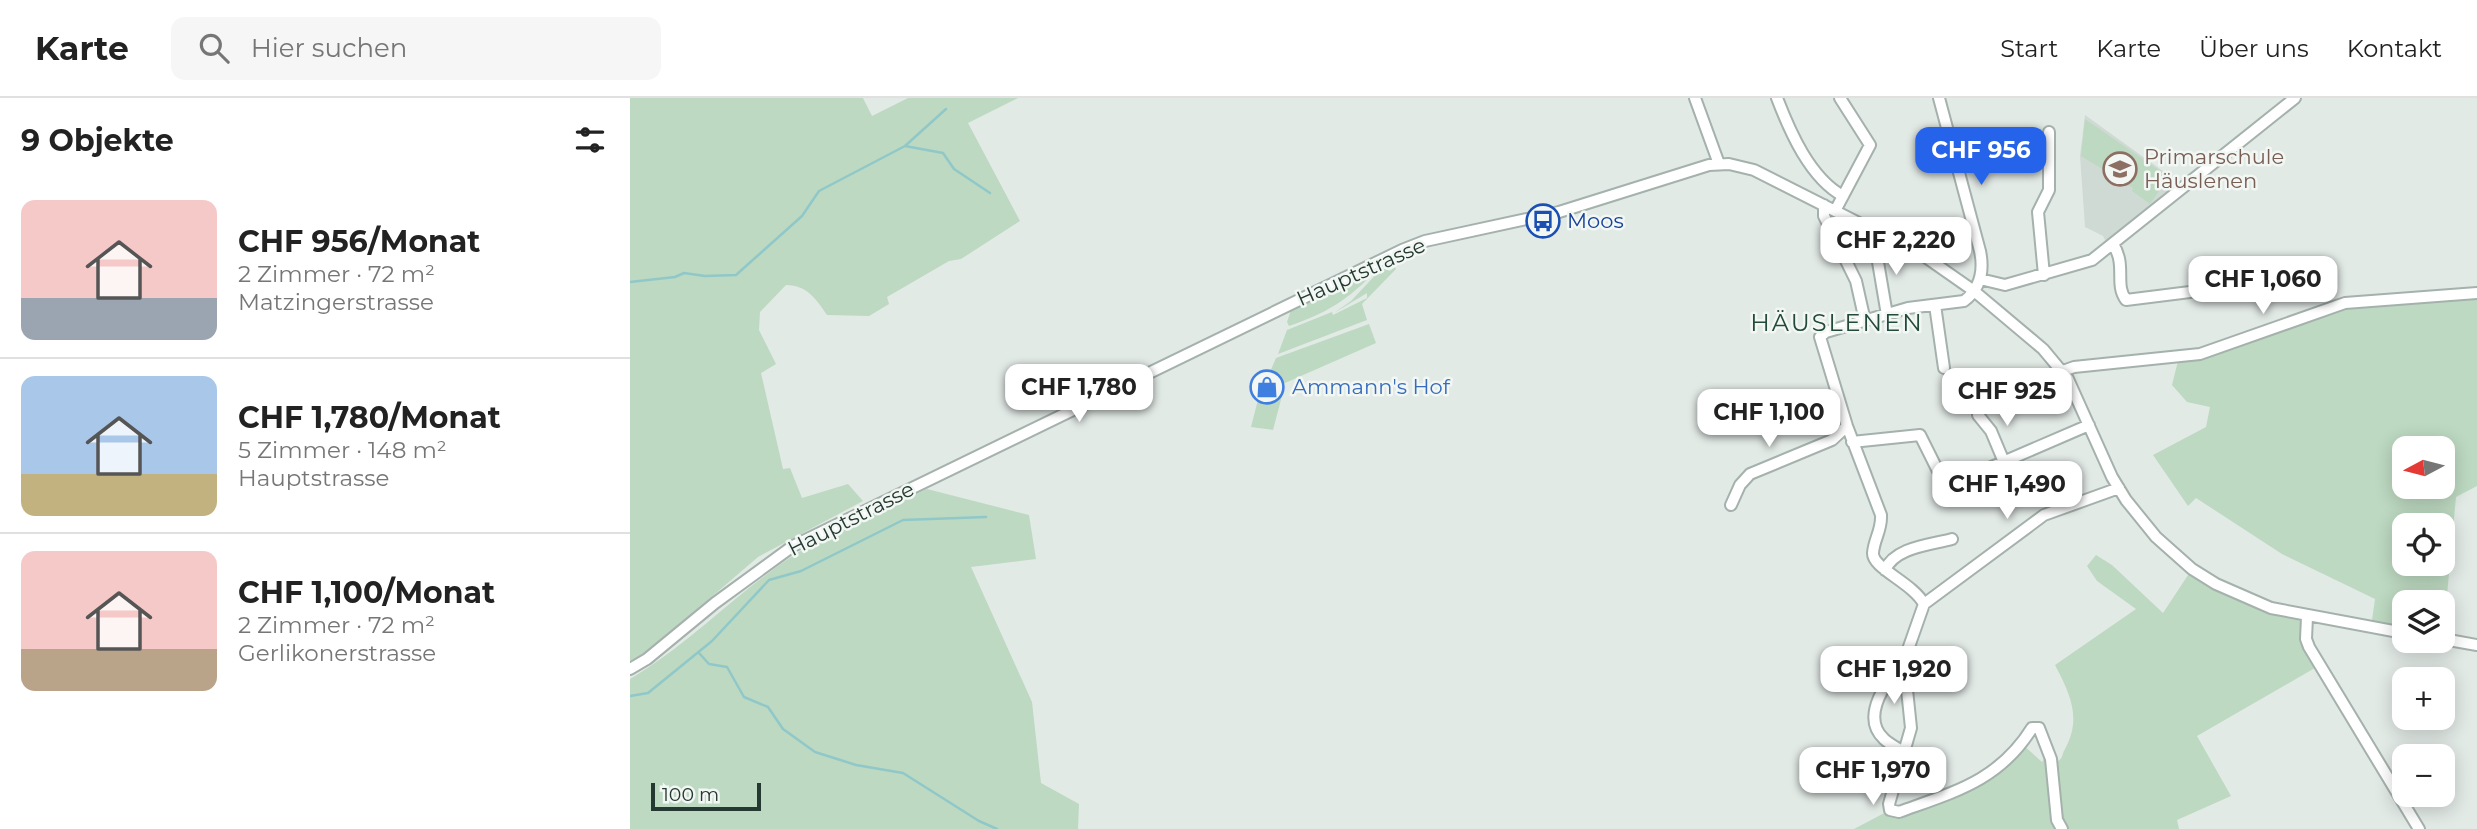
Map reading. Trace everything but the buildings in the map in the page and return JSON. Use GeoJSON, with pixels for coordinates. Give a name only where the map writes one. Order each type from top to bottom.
{"type":"FeatureCollection","features":[{"type":"Feature","properties":{"kind":"street"},"geometry":{"type":"LineString","coordinates":[[1695,98],[1718,163]]}},
{"type":"Feature","properties":{"kind":"street"},"geometry":{"type":"LineString","coordinates":[[1777,98],[1796,139],[1822,181],[1843,196]]}},
{"type":"Feature","properties":{"kind":"street"},"geometry":{"type":"LineString","coordinates":[[1835,211],[1870,145],[1840,98]]}},
{"type":"Feature","properties":{"kind":"street"},"geometry":{"type":"LineString","coordinates":[[1924,604],[1911,586],[1876,563],[1873,555],[1882,528],[1881,515],[1852,442],[1820,337],[1826,332],[1887,315],[1964,301],[1974,291],[1980,279],[1982,260],[1976,230],[1939,98]]}},
{"type":"Feature","properties":{"kind":"street"},"geometry":{"type":"LineString","coordinates":[[1980,279],[2000,286],[2086,263],[2295,98]]}},
{"type":"Feature","properties":{"kind":"street"},"geometry":{"type":"LineString","coordinates":[[2044,275],[2038,212],[2049,190],[2049,132]]}},
{"type":"Feature","properties":{"kind":"street","name":"Hauptstrasse"},"geometry":{"type":"LineString","coordinates":[[630,669],[647,659],[715,603],[793,546],[1402,250],[1425,241],[1559,212],[1718,163],[1754,170],[1924,256],[1974,291],[2043,349],[2063,371],[2119,488],[2156,537],[2192,569],[2243,598],[2307,617],[2392,631]]}},
{"type":"Feature","properties":{"kind":"street"},"geometry":{"type":"LineString","coordinates":[[1824,205],[1824,216],[1856,281],[1865,321]]}},
{"type":"Feature","properties":{"kind":"street"},"geometry":{"type":"LineString","coordinates":[[1885,236],[1878,262],[1887,315]]}},
{"type":"Feature","properties":{"kind":"street"},"geometry":{"type":"LineString","coordinates":[[2113,244],[2121,258],[2120,288],[2126,299],[2198,290]]}},
{"type":"Feature","properties":{"kind":"street"},"geometry":{"type":"LineString","coordinates":[[2063,371],[2074,367],[2179,357],[2218,350],[2345,303],[2477,293]]}},
{"type":"Feature","properties":{"kind":"street"},"geometry":{"type":"LineString","coordinates":[[1935,305],[1944,368]]}},
{"type":"Feature","properties":{"kind":"street"},"geometry":{"type":"LineString","coordinates":[[1978,415],[1991,431],[2004,462]]}},
{"type":"Feature","properties":{"kind":"street"},"geometry":{"type":"LineString","coordinates":[[1852,442],[1920,435],[1941,477],[1948,484],[2089,425]]}},
{"type":"Feature","properties":{"kind":"street"},"geometry":{"type":"LineString","coordinates":[[1731,505],[1740,485],[1750,474],[1832,440],[1847,426]]}},
{"type":"Feature","properties":{"kind":"street"},"geometry":{"type":"LineString","coordinates":[[1902,751],[1882,738],[1875,720],[1881,690],[1904,661],[1924,604],[2044,515],[2119,488]]}},
{"type":"Feature","properties":{"kind":"street"},"geometry":{"type":"LineString","coordinates":[[1885,570],[1889,562],[1902,552],[1952,539]]}},
{"type":"Feature","properties":{"kind":"street"},"geometry":{"type":"LineString","coordinates":[[2307,617],[2306,639],[2309,647],[2419,829]]}},
{"type":"Feature","properties":{"kind":"street"},"geometry":{"type":"LineString","coordinates":[[2455,641],[2477,645]]}},
{"type":"Feature","properties":{"kind":"street"},"geometry":{"type":"LineString","coordinates":[[1904,661],[1911,728],[1902,751],[1889,804],[1890,810],[1899,812],[1964,788],[1992,773],[2008,760],[2032,728],[2039,729],[2052,759],[2057,820],[2062,829]]}},
{"type":"Feature","properties":{"kind":"shaded area","name":"Primarschule Häuslenen"},"geometry":{"type":"Polygon","coordinates":[[[2085,115],[2178,182],[2179,187],[2107,244],[2103,236],[2085,227],[2080,156],[2085,115]]]}},
{"type":"Feature","properties":{"kind":"green space"},"geometry":{"type":"Polygon","coordinates":[[[630,98],[863,98],[872,116],[908,98],[1018,98],[968,123],[1020,221],[961,259],[949,261],[887,297],[889,304],[869,316],[827,315],[815,298],[805,290],[786,285],[760,312],[759,330],[776,364],[761,373],[783,469],[790,468],[802,498],[848,484],[863,501],[758,557],[646,653],[630,661],[630,98]]]}},
{"type":"Feature","properties":{"kind":"green space"},"geometry":{"type":"Polygon","coordinates":[[[2085,119],[2169,177],[2150,204],[2132,191],[2133,188],[2081,156],[2085,119]]]}},
{"type":"Feature","properties":{"kind":"green space"},"geometry":{"type":"Polygon","coordinates":[[[1395,267],[1362,304],[1367,320],[1278,354],[1287,330],[1332,312],[1333,315],[1367,298],[1367,293],[1334,313],[1351,301],[1382,268],[1390,271],[1395,267]]]}},
{"type":"Feature","properties":{"kind":"green space"},"geometry":{"type":"Polygon","coordinates":[[[1376,270],[1336,304],[1289,326],[1287,322],[1291,310],[1376,270]]]}},
{"type":"Feature","properties":{"kind":"green space"},"geometry":{"type":"Polygon","coordinates":[[[2477,293],[2477,486],[2456,497],[2455,513],[2392,513],[2392,576],[2449,576],[2447,590],[2392,590],[2392,631],[2371,627],[2375,599],[2282,554],[2196,498],[2188,506],[2153,455],[2206,427],[2210,407],[2187,402],[2172,385],[2179,357],[2324,309],[2477,293]]]}},
{"type":"Feature","properties":{"kind":"green space"},"geometry":{"type":"Polygon","coordinates":[[[1369,324],[1376,343],[1285,383],[1266,381],[1276,358],[1369,324]]]}},
{"type":"Feature","properties":{"kind":"green space"},"geometry":{"type":"Polygon","coordinates":[[[1261,388],[1283,392],[1273,430],[1251,427],[1261,388]]]}},
{"type":"Feature","properties":{"kind":"green space"},"geometry":{"type":"Polygon","coordinates":[[[927,489],[1029,515],[1036,559],[971,567],[1032,702],[1041,783],[1079,804],[1078,829],[630,829],[630,679],[673,650],[797,553],[844,527],[927,489]]]}},
{"type":"Feature","properties":{"kind":"green space"},"geometry":{"type":"Polygon","coordinates":[[[2096,555],[2112,565],[2163,613],[2192,569],[2216,584],[2307,617],[2306,625],[2320,665],[2197,736],[2231,796],[2177,820],[2179,829],[1854,829],[1890,810],[1964,788],[2022,744],[2042,762],[2049,750],[2052,759],[2057,762],[2061,759],[2070,738],[2073,716],[2069,696],[2055,665],[2136,609],[2097,581],[2087,566],[2096,555]]]}},
{"type":"Feature","properties":{"kind":"waterway"},"geometry":{"type":"LineString","coordinates":[[905,146],[946,109]]}},
{"type":"Feature","properties":{"kind":"waterway"},"geometry":{"type":"LineString","coordinates":[[630,282],[675,277],[684,273],[705,276],[736,275],[802,216],[819,191],[905,146],[943,153],[954,169],[990,193]]}},
{"type":"Feature","properties":{"kind":"waterway"},"geometry":{"type":"LineString","coordinates":[[630,696],[648,693],[712,641],[769,580],[801,571],[903,520],[986,517]]}},
{"type":"Feature","properties":{"kind":"waterway"},"geometry":{"type":"LineString","coordinates":[[699,653],[709,664],[727,667],[744,697],[768,707],[783,729],[815,752],[856,765],[903,773],[979,821],[997,829]]}},
{"type":"Feature","properties":{"kind":"place","name":"Primarschule Häuslenen"},"geometry":{"type":"Point","coordinates":[2120,169]}},
{"type":"Feature","properties":{"kind":"place","name":"Moos"},"geometry":{"type":"Point","coordinates":[1543,221]}},
{"type":"Feature","properties":{"kind":"place","name":"Ammann's Hof"},"geometry":{"type":"Point","coordinates":[1267,387]}},
{"type":"Feature","properties":{"kind":"district","name":"HÄUSLENEN"},"geometry":{"type":"Point","coordinates":[1837,323]}}]}
